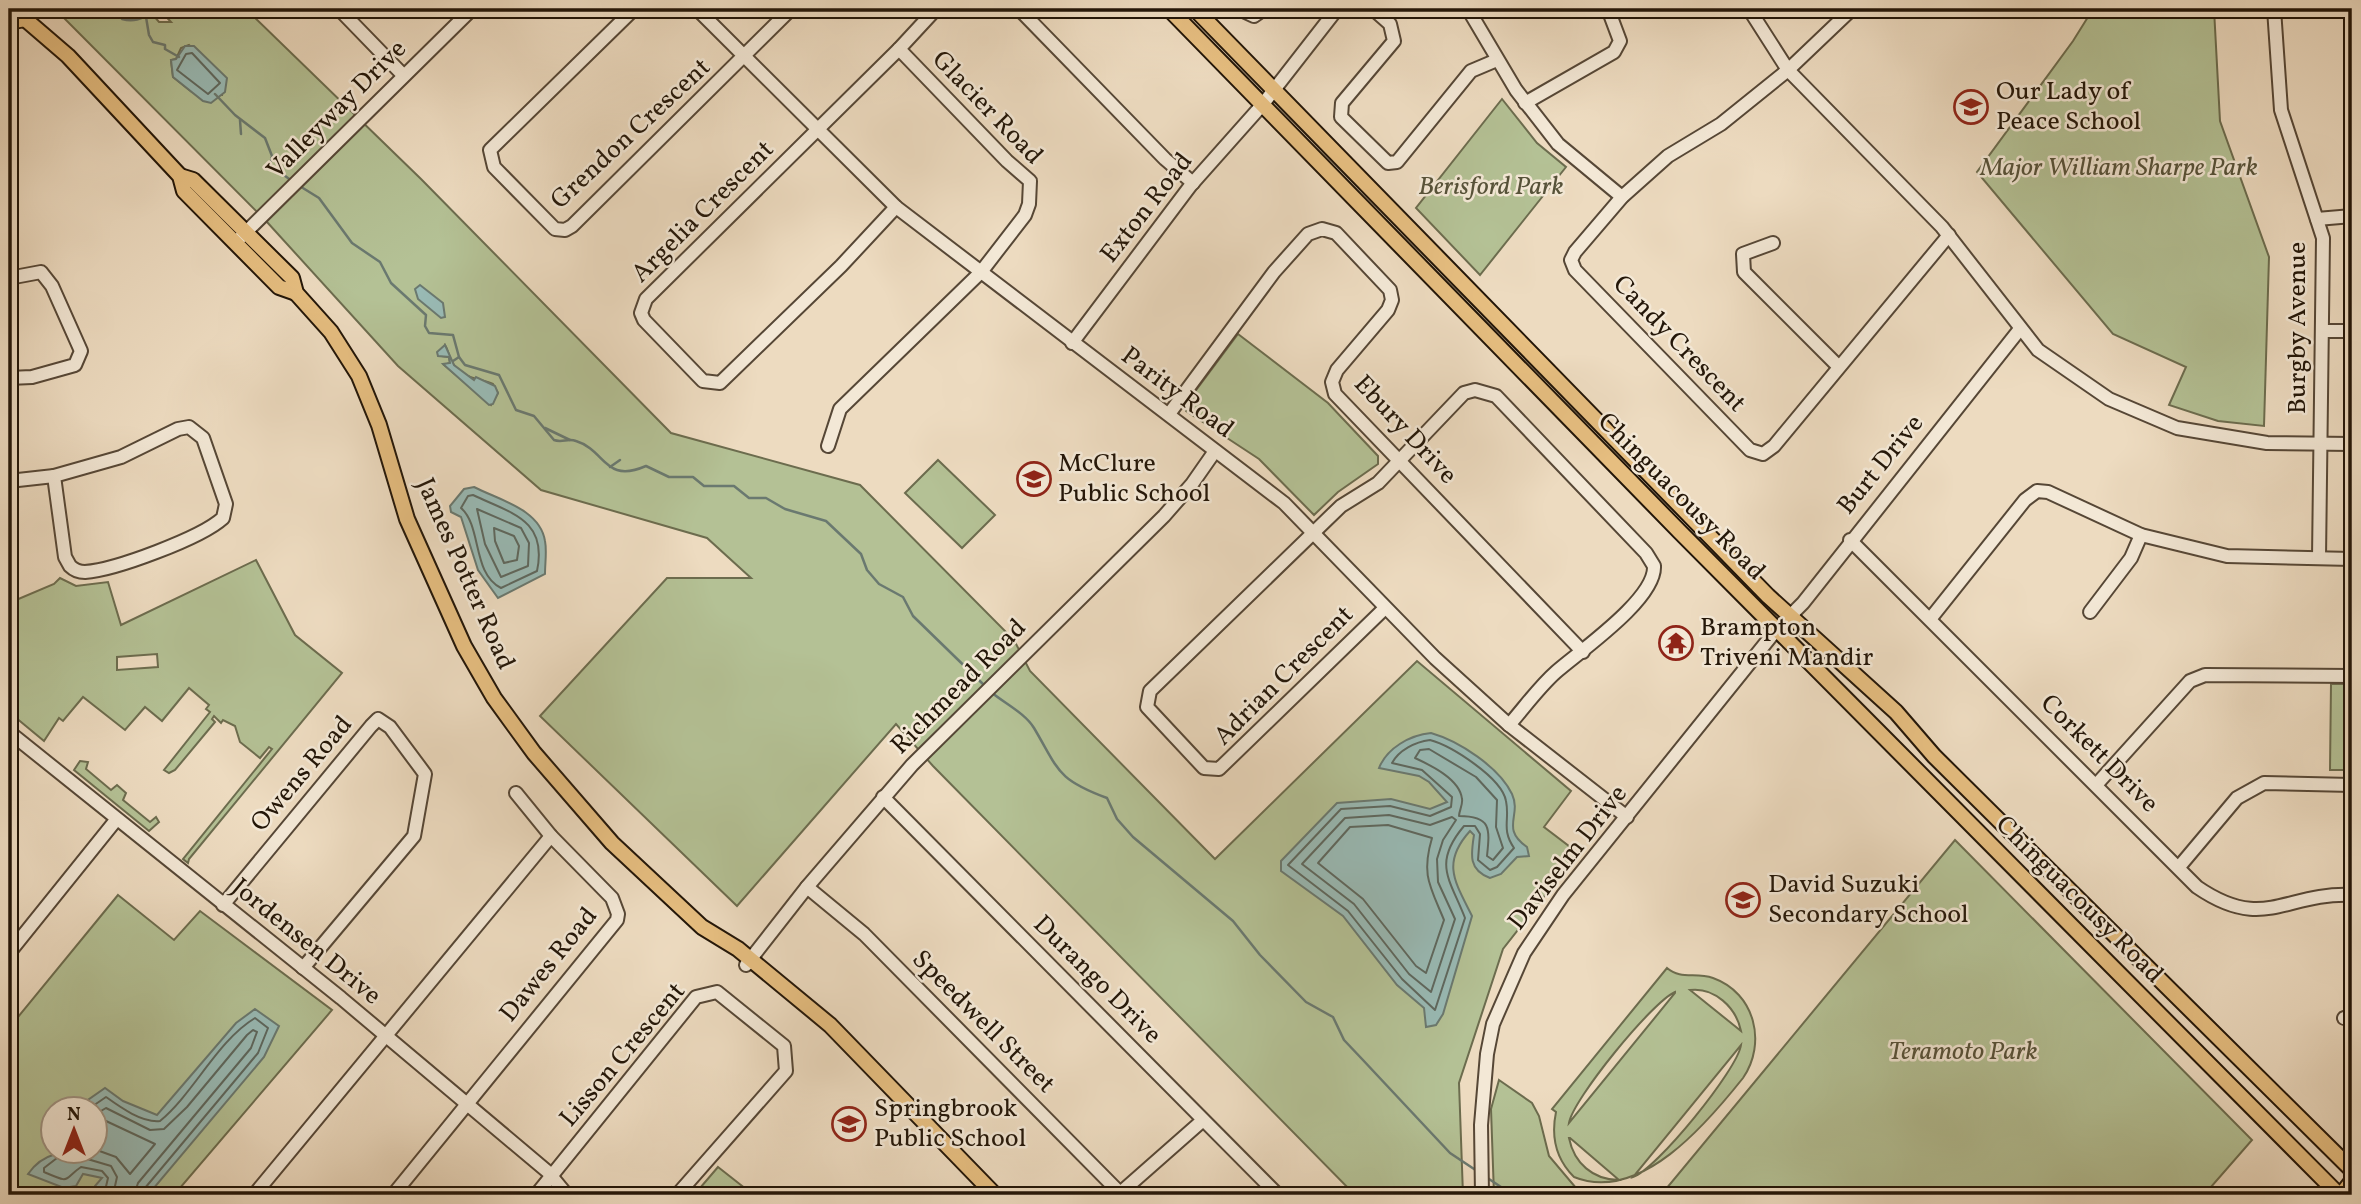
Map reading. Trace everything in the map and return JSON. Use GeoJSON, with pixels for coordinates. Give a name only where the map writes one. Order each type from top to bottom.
{"type":"FeatureCollection","features":[{"type":"Feature","properties":{"kind":"main road","name":"Chinguacousy Road"},"geometry":{"type":"LineString","coordinates":[[1169,9],[1777,629],[2340,1195]]}},
{"type":"Feature","properties":{"kind":"main road","name":"Chinguacousy Road"},"geometry":{"type":"LineString","coordinates":[[1195,9],[1789,617],[1896,712],[1934,755],[2352,1170]]}},
{"type":"Feature","properties":{"kind":"main road","name":"James Potter Road"},"geometry":{"type":"LineString","coordinates":[[9,17],[14,21],[25,14],[40,33],[68,56],[180,176],[184,191],[279,287],[296,293]]}},
{"type":"Feature","properties":{"kind":"main road","name":"James Potter Road"},"geometry":{"type":"LineString","coordinates":[[180,176],[193,180],[292,278],[296,293],[331,332],[359,376],[379,425],[407,519],[464,646],[495,698],[534,753],[611,843],[717,938],[731,944],[749,962],[830,1025],[996,1195]]}},
{"type":"Feature","properties":{"kind":"main road"},"geometry":{"type":"LineString","coordinates":[[2340,1195],[2352,1181]]}},
{"type":"Feature","properties":{"kind":"street"},"geometry":{"type":"LineString","coordinates":[[339,9],[403,75]]}},
{"type":"Feature","properties":{"kind":"street","name":"Valleyway Drive"},"geometry":{"type":"LineString","coordinates":[[235,243],[472,9]]}},
{"type":"Feature","properties":{"kind":"street","name":"Grendon Crescent"},"geometry":{"type":"LineString","coordinates":[[634,9],[490,150],[494,167],[555,229],[565,230],[572,226],[745,57]]}},
{"type":"Feature","properties":{"kind":"street","name":"Parity Road"},"geometry":{"type":"LineString","coordinates":[[697,9],[896,207],[1284,503],[1385,608],[1508,725],[1627,817]]}},
{"type":"Feature","properties":{"kind":"street"},"geometry":{"type":"LineString","coordinates":[[745,57],[791,9]]}},
{"type":"Feature","properties":{"kind":"street"},"geometry":{"type":"LineString","coordinates":[[818,130],[936,9]]}},
{"type":"Feature","properties":{"kind":"street"},"geometry":{"type":"LineString","coordinates":[[1019,9],[1165,159],[1193,183]]}},
{"type":"Feature","properties":{"kind":"street"},"geometry":{"type":"LineString","coordinates":[[1239,9],[1254,16],[1264,9]]}},
{"type":"Feature","properties":{"kind":"street","name":"Exton Road"},"geometry":{"type":"LineString","coordinates":[[1072,343],[1193,183],[1263,104],[1337,9]]}},
{"type":"Feature","properties":{"kind":"street"},"geometry":{"type":"LineString","coordinates":[[1373,9],[1390,24],[1394,41],[1342,103],[1341,117],[1388,163],[1396,162],[1471,71],[1497,60]]}},
{"type":"Feature","properties":{"kind":"street"},"geometry":{"type":"LineString","coordinates":[[1468,9],[1525,103],[1558,144],[1622,197]]}},
{"type":"Feature","properties":{"kind":"street"},"geometry":{"type":"LineString","coordinates":[[1525,103],[1614,52],[1620,41],[1618,29],[1608,9]]}},
{"type":"Feature","properties":{"kind":"street"},"geometry":{"type":"LineString","coordinates":[[1749,9],[1788,70],[1949,235],[2038,350],[2109,399],[2177,428],[2224,439],[2352,444]]}},
{"type":"Feature","properties":{"kind":"street","name":"Candy Crescent"},"geometry":{"type":"LineString","coordinates":[[1852,9],[1788,70],[1721,124],[1668,156],[1622,197],[1575,252],[1571,260],[1575,270],[1750,450],[1763,454],[1774,446],[1949,235]]}},
{"type":"Feature","properties":{"kind":"street","name":"Burgby Avenue"},"geometry":{"type":"LineString","coordinates":[[2274,9],[2281,110],[2323,239],[2324,331],[2319,558]]}},
{"type":"Feature","properties":{"kind":"street","name":"Glacier Road"},"geometry":{"type":"LineString","coordinates":[[899,49],[1007,161],[1030,181],[1031,193],[1025,215],[981,272]]}},
{"type":"Feature","properties":{"kind":"street","name":"Argelia Crescent"},"geometry":{"type":"LineString","coordinates":[[818,130],[642,304],[644,320],[703,382],[720,383],[728,376],[896,207]]}},
{"type":"Feature","properties":{"kind":"street"},"geometry":{"type":"LineString","coordinates":[[2317,219],[2352,216]]}},
{"type":"Feature","properties":{"kind":"street","name":"Ebury Drive"},"geometry":{"type":"LineString","coordinates":[[1169,414],[1274,272],[1314,230],[1329,230],[1390,290],[1392,300],[1388,310],[1337,370],[1333,388],[1583,652]]}},
{"type":"Feature","properties":{"kind":"street"},"geometry":{"type":"LineString","coordinates":[[1773,243],[1743,254],[1744,272],[1838,366]]}},
{"type":"Feature","properties":{"kind":"street"},"geometry":{"type":"LineString","coordinates":[[9,278],[41,272],[79,345],[79,360],[75,365],[32,377],[9,378]]}},
{"type":"Feature","properties":{"kind":"street"},"geometry":{"type":"LineString","coordinates":[[828,446],[840,409],[981,272]]}},
{"type":"Feature","properties":{"kind":"street","name":"Burt Drive"},"geometry":{"type":"LineString","coordinates":[[1777,629],[2020,329]]}},
{"type":"Feature","properties":{"kind":"street"},"geometry":{"type":"LineString","coordinates":[[2324,331],[2352,331]]}},
{"type":"Feature","properties":{"kind":"street","name":"Adrian Crescent"},"geometry":{"type":"LineString","coordinates":[[1385,608],[1219,769],[1204,768],[1149,711],[1146,701],[1150,691],[1341,506],[1378,483],[1464,393],[1486,391],[1496,396],[1646,553],[1654,566],[1649,587],[1583,652]]}},
{"type":"Feature","properties":{"kind":"street"},"geometry":{"type":"LineString","coordinates":[[9,481],[54,476],[121,457],[188,427],[203,438],[226,504],[226,513],[216,524],[166,547],[102,568],[78,571],[69,566],[65,557],[54,476]]}},
{"type":"Feature","properties":{"kind":"street","name":"Richmead Road"},"geometry":{"type":"LineString","coordinates":[[749,962],[807,887],[883,797],[962,715],[1164,516],[1192,484],[1214,451]]}},
{"type":"Feature","properties":{"kind":"street"},"geometry":{"type":"LineString","coordinates":[[1931,618],[2025,500],[2037,491],[2048,492],[2141,535],[2227,556],[2352,559]]}},
{"type":"Feature","properties":{"kind":"street"},"geometry":{"type":"LineString","coordinates":[[2091,612],[2131,558],[2141,535]]}},
{"type":"Feature","properties":{"kind":"street","name":"Corkett Drive"},"geometry":{"type":"LineString","coordinates":[[1850,540],[1931,618],[2197,887],[2220,903],[2247,910],[2275,908],[2313,897],[2352,895]]}},
{"type":"Feature","properties":{"kind":"street","name":"Daviselm Drive"},"geometry":{"type":"LineString","coordinates":[[1482,1195],[1481,1154],[1487,1054],[1505,992],[1524,953],[1551,912],[1777,629]]}},
{"type":"Feature","properties":{"kind":"street"},"geometry":{"type":"LineString","coordinates":[[1508,725],[1555,672],[1583,652]]}},
{"type":"Feature","properties":{"kind":"street"},"geometry":{"type":"LineString","coordinates":[[2097,785],[2190,681],[2197,678],[2205,675],[2352,676]]}},
{"type":"Feature","properties":{"kind":"street","name":"Owens Road"},"geometry":{"type":"LineString","coordinates":[[223,905],[378,719],[390,727],[425,774],[414,836],[303,968]]}},
{"type":"Feature","properties":{"kind":"street","name":"Jordensen Drive"},"geometry":{"type":"LineString","coordinates":[[9,732],[386,1035],[551,1175],[568,1195]]}},
{"type":"Feature","properties":{"kind":"street"},"geometry":{"type":"LineString","coordinates":[[2179,867],[2237,798],[2263,783],[2352,785]]}},
{"type":"Feature","properties":{"kind":"street","name":"Dawes Road"},"geometry":{"type":"LineString","coordinates":[[466,1103],[617,920],[618,914],[612,898],[551,836],[516,793]]}},
{"type":"Feature","properties":{"kind":"street","name":"Durango Drive"},"geometry":{"type":"LineString","coordinates":[[883,797],[1278,1195]]}},
{"type":"Feature","properties":{"kind":"street"},"geometry":{"type":"LineString","coordinates":[[9,953],[116,820]]}},
{"type":"Feature","properties":{"kind":"street"},"geometry":{"type":"LineString","coordinates":[[254,1195],[551,836]]}},
{"type":"Feature","properties":{"kind":"street","name":"Speedwell Street"},"geometry":{"type":"LineString","coordinates":[[807,887],[864,934],[1120,1195]]}},
{"type":"Feature","properties":{"kind":"street","name":"Lisson Crescent"},"geometry":{"type":"LineString","coordinates":[[551,1175],[696,998],[717,992],[784,1046],[788,1062],[786,1071],[677,1195]]}},
{"type":"Feature","properties":{"kind":"street"},"geometry":{"type":"LineString","coordinates":[[393,1195],[466,1103]]}},
{"type":"Feature","properties":{"kind":"street"},"geometry":{"type":"LineString","coordinates":[[1120,1195],[1202,1121]]}},
{"type":"Feature","properties":{"kind":"street"},"geometry":{"type":"LineString","coordinates":[[536,1195],[551,1175]]}},
{"type":"Feature","properties":{"kind":"green space"},"geometry":{"type":"Polygon","coordinates":[[[55,9],[148,9],[159,22],[171,22],[159,9],[246,9],[421,179],[671,433],[860,485],[1014,640],[1030,671],[1215,859],[1417,661],[1571,791],[1544,827],[1578,853],[1503,949],[1459,1083],[1463,1195],[1355,1195],[933,766],[896,724],[737,906],[540,716],[667,578],[751,578],[707,538],[541,490],[398,366],[267,222],[55,9]],[[189,45],[181,48],[176,59],[171,60],[173,77],[192,92],[222,95],[224,77],[189,45]],[[445,345],[441,356],[449,357],[450,363],[444,365],[491,405],[498,393],[493,384],[467,376],[458,370],[445,345]]]}},
{"type":"Feature","properties":{"kind":"green space","name":"Major William Sharpe Park"},"geometry":{"type":"Polygon","coordinates":[[[2093,9],[2214,9],[2220,121],[2269,257],[2264,426],[2218,421],[2169,405],[2186,367],[2113,334],[1977,172],[2073,41],[2093,9]]]}},
{"type":"Feature","properties":{"kind":"green space","name":"Berisford Park"},"geometry":{"type":"Polygon","coordinates":[[[1502,99],[1537,143],[1566,167],[1480,275],[1416,208],[1502,99]]]}},
{"type":"Feature","properties":{"kind":"green space"},"geometry":{"type":"Polygon","coordinates":[[[1238,334],[1328,403],[1378,456],[1378,464],[1338,492],[1314,515],[1259,459],[1186,411],[1185,405],[1238,334]]]}},
{"type":"Feature","properties":{"kind":"green space"},"geometry":{"type":"Polygon","coordinates":[[[938,460],[995,515],[962,548],[905,493],[938,460]]]}},
{"type":"Feature","properties":{"kind":"green space"},"geometry":{"type":"Polygon","coordinates":[[[256,560],[295,635],[342,673],[188,863],[183,859],[272,749],[269,747],[260,758],[240,742],[235,726],[223,720],[221,723],[214,716],[212,719],[215,722],[175,770],[169,773],[164,770],[210,712],[206,709],[209,705],[189,688],[162,721],[145,707],[125,730],[83,697],[63,721],[59,718],[44,741],[9,712],[9,603],[54,584],[60,578],[76,586],[108,582],[121,625],[256,560]],[[157,654],[117,657],[117,670],[158,667],[157,654]]]}},
{"type":"Feature","properties":{"kind":"green space"},"geometry":{"type":"Polygon","coordinates":[[[2331,684],[2352,684],[2352,770],[2330,770],[2331,684]]]}},
{"type":"Feature","properties":{"kind":"green space"},"geometry":{"type":"Polygon","coordinates":[[[80,761],[88,762],[86,769],[111,790],[117,785],[126,793],[123,800],[150,822],[156,817],[159,822],[149,831],[74,770],[80,761]]]}},
{"type":"Feature","properties":{"kind":"green space","name":"Teramoto Park"},"geometry":{"type":"Polygon","coordinates":[[[1955,840],[2252,1140],[2204,1195],[1661,1195],[1955,840]]]}},
{"type":"Feature","properties":{"kind":"green space"},"geometry":{"type":"Polygon","coordinates":[[[118,895],[174,940],[200,911],[332,1010],[174,1195],[9,1195],[9,1028],[118,895]]]}},
{"type":"Feature","properties":{"kind":"green space"},"geometry":{"type":"Polygon","coordinates":[[[1667,968],[1678,974],[1713,978],[1739,995],[1747,1007],[1753,1020],[1755,1035],[1754,1050],[1743,1078],[1692,1136],[1647,1169],[1643,1171],[1659,1157],[1712,1095],[1741,1045],[1635,1174],[1623,1179],[1619,1180],[1569,1138],[1575,1155],[1586,1168],[1601,1177],[1617,1180],[1599,1182],[1574,1177],[1563,1163],[1556,1147],[1556,1112],[1552,1109],[1667,968]],[[1690,990],[1741,1031],[1734,1014],[1723,1000],[1707,992],[1690,990]],[[1675,992],[1632,1032],[1598,1074],[1569,1123],[1675,992]]]}},
{"type":"Feature","properties":{"kind":"green space"},"geometry":{"type":"Polygon","coordinates":[[[1499,1080],[1532,1103],[1539,1116],[1549,1156],[1582,1195],[1494,1195],[1491,1109],[1499,1080]]]}},
{"type":"Feature","properties":{"kind":"green space"},"geometry":{"type":"Polygon","coordinates":[[[718,1167],[751,1193],[753,1195],[694,1195],[718,1167]]]}},
{"type":"Feature","properties":{"kind":"water"},"geometry":{"type":"Polygon","coordinates":[[[185,46],[194,46],[227,78],[225,92],[211,103],[203,101],[173,77],[171,60],[176,59],[185,46]]]}},
{"type":"Feature","properties":{"kind":"water"},"geometry":{"type":"Polygon","coordinates":[[[420,285],[443,303],[445,317],[441,318],[418,299],[415,289],[420,285]]]}},
{"type":"Feature","properties":{"kind":"water"},"geometry":{"type":"Polygon","coordinates":[[[445,345],[454,365],[474,380],[476,377],[495,386],[498,393],[493,404],[489,405],[443,364],[450,363],[449,357],[438,356],[437,352],[445,345]]]}},
{"type":"Feature","properties":{"kind":"water"},"geometry":{"type":"Polygon","coordinates":[[[474,487],[527,513],[542,530],[545,541],[545,574],[498,598],[478,570],[461,517],[451,512],[450,506],[464,489],[474,487]]]}},
{"type":"Feature","properties":{"kind":"water"},"geometry":{"type":"Polygon","coordinates":[[[1431,733],[1454,742],[1477,756],[1506,784],[1514,802],[1513,828],[1519,840],[1527,847],[1529,856],[1517,857],[1501,874],[1490,878],[1474,866],[1474,835],[1470,831],[1461,842],[1453,863],[1454,873],[1460,893],[1472,916],[1443,1014],[1436,1025],[1426,1027],[1424,1008],[1397,985],[1343,916],[1281,871],[1281,861],[1337,803],[1391,799],[1430,809],[1447,802],[1429,782],[1419,776],[1379,768],[1388,754],[1400,744],[1415,736],[1431,733]]]}},
{"type":"Feature","properties":{"kind":"water"},"geometry":{"type":"Polygon","coordinates":[[[255,1009],[279,1026],[264,1057],[148,1195],[98,1195],[95,1186],[102,1178],[83,1174],[76,1186],[64,1188],[28,1174],[38,1163],[38,1166],[108,1166],[108,1096],[94,1096],[105,1088],[123,1101],[157,1115],[236,1023],[255,1009]]]}},
{"type":"Feature","properties":{"kind":"waterway"},"geometry":{"type":"LineString","coordinates":[[120,9],[122,19],[130,20],[141,19],[150,12]]}},
{"type":"Feature","properties":{"kind":"waterway"},"geometry":{"type":"LineString","coordinates":[[129,9],[130,15],[146,17],[153,42],[165,45],[165,49],[179,57]]}},
{"type":"Feature","properties":{"kind":"waterway"},"geometry":{"type":"LineString","coordinates":[[215,94],[235,115],[265,138],[272,156],[270,165],[292,181]]}},
{"type":"Feature","properties":{"kind":"waterway"},"geometry":{"type":"LineString","coordinates":[[240,120],[241,134]]}},
{"type":"Feature","properties":{"kind":"waterway"},"geometry":{"type":"LineString","coordinates":[[298,185],[319,198],[352,243],[380,262],[391,283],[426,315],[425,326],[429,333],[453,335],[459,357],[465,365],[499,375],[516,410],[534,416],[554,440],[573,440],[586,445],[607,464],[622,471],[646,466],[669,477],[693,477],[704,486],[734,486],[749,498],[766,498],[785,509],[826,521],[861,554],[867,570],[879,584],[903,597],[913,616],[986,687]]}},
{"type":"Feature","properties":{"kind":"waterway"},"geometry":{"type":"LineString","coordinates":[[453,361],[459,357]]}},
{"type":"Feature","properties":{"kind":"waterway"},"geometry":{"type":"LineString","coordinates":[[545,428],[570,440]]}},
{"type":"Feature","properties":{"kind":"waterway"},"geometry":{"type":"LineString","coordinates":[[610,467],[620,460]]}},
{"type":"Feature","properties":{"kind":"waterway"},"geometry":{"type":"LineString","coordinates":[[991,692],[1030,723],[1055,764],[1068,779],[1107,798],[1117,819],[1133,837],[1233,921],[1260,955],[1306,1002],[1333,1017],[1344,1040],[1450,1153],[1477,1171]]}},
{"type":"Feature","properties":{"kind":"waterway"},"geometry":{"type":"LineString","coordinates":[[1486,1177],[1513,1195]]}},
{"type":"Feature","properties":{"kind":"place","name":"Our Lady of Peace School"},"geometry":{"type":"Point","coordinates":[1971,107]}},
{"type":"Feature","properties":{"kind":"place","name":"McClure Public School"},"geometry":{"type":"Point","coordinates":[1034,479]}},
{"type":"Feature","properties":{"kind":"place","name":"Brampton Triveni Mandir"},"geometry":{"type":"Point","coordinates":[1676,643]}},
{"type":"Feature","properties":{"kind":"place","name":"David Suzuki Secondary School"},"geometry":{"type":"Point","coordinates":[1743,900]}},
{"type":"Feature","properties":{"kind":"place","name":"Springbrook Public School"},"geometry":{"type":"Point","coordinates":[849,1124]}}]}
